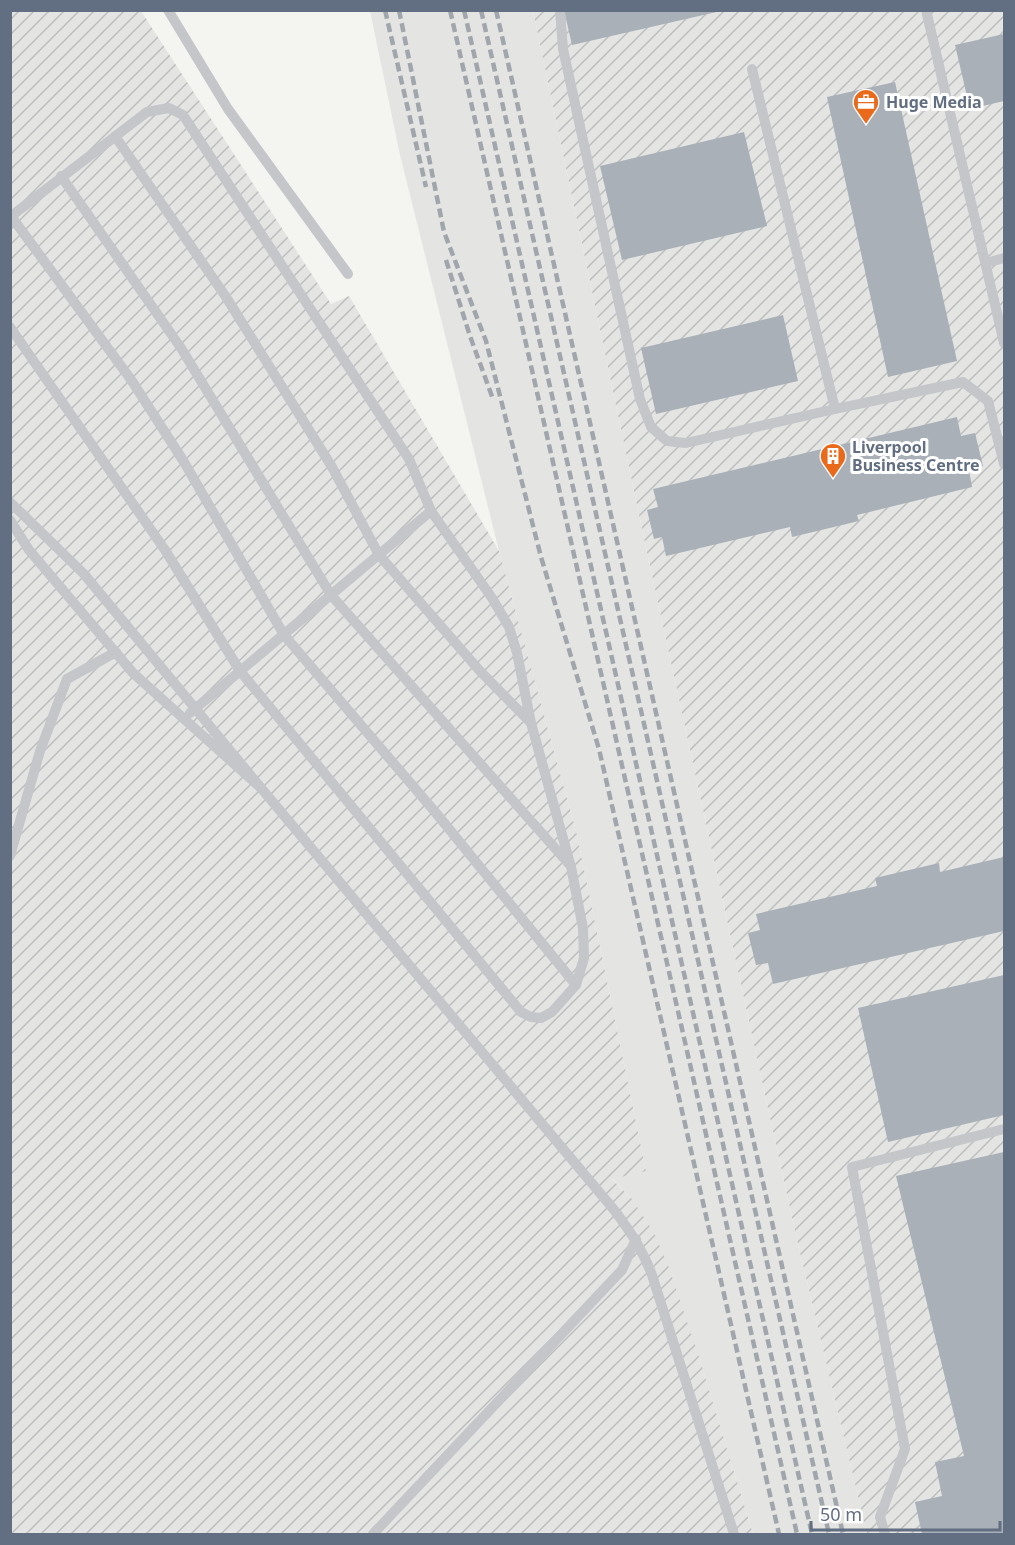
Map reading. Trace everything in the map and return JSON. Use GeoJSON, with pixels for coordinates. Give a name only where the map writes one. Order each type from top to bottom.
{"type":"FeatureCollection","features":[{"type":"Feature","properties":{"kind":"lane"},"geometry":{"type":"LineString","coordinates":[[168,10],[228,109],[348,274]]}},
{"type":"Feature","properties":{"kind":"lane"},"geometry":{"type":"LineString","coordinates":[[560,10],[566,61],[640,399],[651,427],[667,441],[686,443],[963,382],[988,401],[1005,464]]}},
{"type":"Feature","properties":{"kind":"lane"},"geometry":{"type":"LineString","coordinates":[[926,10],[1005,343]]}},
{"type":"Feature","properties":{"kind":"lane"},"geometry":{"type":"LineString","coordinates":[[752,69],[835,409]]}},
{"type":"Feature","properties":{"kind":"lane"},"geometry":{"type":"LineString","coordinates":[[10,327],[165,550],[240,671],[521,1012],[531,1017],[541,1018],[552,1012],[576,985],[584,958],[583,928],[571,867],[531,723],[508,627],[492,598],[431,511],[409,459],[183,115],[169,108],[147,112],[61,176],[11,217],[132,381],[184,462],[284,635],[435,813],[576,985]]}},
{"type":"Feature","properties":{"kind":"lane"},"geometry":{"type":"LineString","coordinates":[[115,136],[251,337],[332,467],[379,555],[478,670],[531,723]]}},
{"type":"Feature","properties":{"kind":"lane"},"geometry":{"type":"LineString","coordinates":[[61,176],[181,348],[331,595],[571,867]]}},
{"type":"Feature","properties":{"kind":"lane"},"geometry":{"type":"LineString","coordinates":[[986,263],[1005,258]]}},
{"type":"Feature","properties":{"kind":"lane"},"geometry":{"type":"LineString","coordinates":[[10,502],[84,574],[636,1239],[652,1275],[734,1534]]}},
{"type":"Feature","properties":{"kind":"lane"},"geometry":{"type":"LineString","coordinates":[[184,718],[431,511]]}},
{"type":"Feature","properties":{"kind":"lane"},"geometry":{"type":"LineString","coordinates":[[10,519],[29,550],[133,673],[261,788]]}},
{"type":"Feature","properties":{"kind":"lane"},"geometry":{"type":"LineString","coordinates":[[10,856],[40,751],[67,679],[116,652]]}},
{"type":"Feature","properties":{"kind":"lane"},"geometry":{"type":"LineString","coordinates":[[885,1534],[880,1517],[904,1449],[852,1167],[1005,1130]]}},
{"type":"Feature","properties":{"kind":"lane"},"geometry":{"type":"LineString","coordinates":[[373,1534],[622,1270],[636,1239]]}},
{"type":"Feature","properties":{"kind":"shaded area"},"geometry":{"type":"Polygon","coordinates":[[[10,11],[141,11],[331,304],[349,296],[499,551],[577,835],[646,1171],[612,1179],[632,1199],[654,1233],[668,1265],[699,1357],[753,1534],[11,1534],[10,11]]]}},
{"type":"Feature","properties":{"kind":"shaded area"},"geometry":{"type":"Polygon","coordinates":[[[370,11],[533,11],[758,1063],[797,1240],[867,1534],[753,1534],[699,1357],[632,1199],[612,1178],[646,1171],[577,835],[499,551],[400,155],[370,11]]]}},
{"type":"Feature","properties":{"kind":"shaded area"},"geometry":{"type":"Polygon","coordinates":[[[533,11],[1004,11],[1004,1534],[867,1534],[797,1240],[758,1063],[533,11]]]}},
{"type":"Feature","properties":{"kind":"building"},"geometry":{"type":"Polygon","coordinates":[[[564,10],[721,10],[721,11],[572,45],[564,10]]]}},
{"type":"Feature","properties":{"kind":"building"},"geometry":{"type":"Polygon","coordinates":[[[1004,34],[1004,101],[970,109],[955,45],[1004,34]]]}},
{"type":"Feature","properties":{"kind":"building"},"geometry":{"type":"Polygon","coordinates":[[[895,82],[957,361],[888,377],[827,97],[895,82]]]}},
{"type":"Feature","properties":{"kind":"building"},"geometry":{"type":"Polygon","coordinates":[[[744,132],[767,226],[622,260],[600,166],[744,132]]]}},
{"type":"Feature","properties":{"kind":"building"},"geometry":{"type":"Polygon","coordinates":[[[783,315],[798,381],[656,414],[641,348],[783,315]]]}},
{"type":"Feature","properties":{"kind":"building","name":"Liverpool Business Centre"},"geometry":{"type":"Polygon","coordinates":[[[957,417],[961,436],[975,433],[983,466],[969,470],[972,487],[857,515],[859,521],[792,537],[790,527],[666,556],[662,537],[654,539],[647,510],[658,507],[653,489],[957,417]]]}},
{"type":"Feature","properties":{"kind":"building"},"geometry":{"type":"Polygon","coordinates":[[[1004,857],[1004,931],[773,984],[768,963],[756,965],[748,933],[760,930],[756,914],[877,886],[875,878],[939,863],[940,872],[1004,857]]]}},
{"type":"Feature","properties":{"kind":"building"},"geometry":{"type":"Polygon","coordinates":[[[1004,975],[1004,1115],[888,1142],[858,1008],[1004,975]]]}},
{"type":"Feature","properties":{"kind":"building"},"geometry":{"type":"Polygon","coordinates":[[[1004,1152],[1004,1534],[922,1534],[915,1502],[942,1496],[935,1462],[964,1456],[896,1176],[1004,1152]]]}},
{"type":"Feature","properties":{"kind":"railway"},"geometry":{"type":"LineString","coordinates":[[385,10],[426,187]]}},
{"type":"Feature","properties":{"kind":"railway"},"geometry":{"type":"LineString","coordinates":[[399,10],[444,232],[486,341],[541,557],[599,749],[779,1534]]}},
{"type":"Feature","properties":{"kind":"railway"},"geometry":{"type":"LineString","coordinates":[[450,10],[797,1534]]}},
{"type":"Feature","properties":{"kind":"railway"},"geometry":{"type":"LineString","coordinates":[[464,10],[812,1534]]}},
{"type":"Feature","properties":{"kind":"railway"},"geometry":{"type":"LineString","coordinates":[[481,10],[829,1534]]}},
{"type":"Feature","properties":{"kind":"railway"},"geometry":{"type":"LineString","coordinates":[[496,10],[843,1534]]}},
{"type":"Feature","properties":{"kind":"railway"},"geometry":{"type":"LineString","coordinates":[[446,260],[493,399]]}},
{"type":"Feature","properties":{"kind":"place","name":"Huge Media"},"geometry":{"type":"Point","coordinates":[866,125]}},
{"type":"Feature","properties":{"kind":"place","name":"Liverpool Business Centre"},"geometry":{"type":"Point","coordinates":[833,479]}}]}
